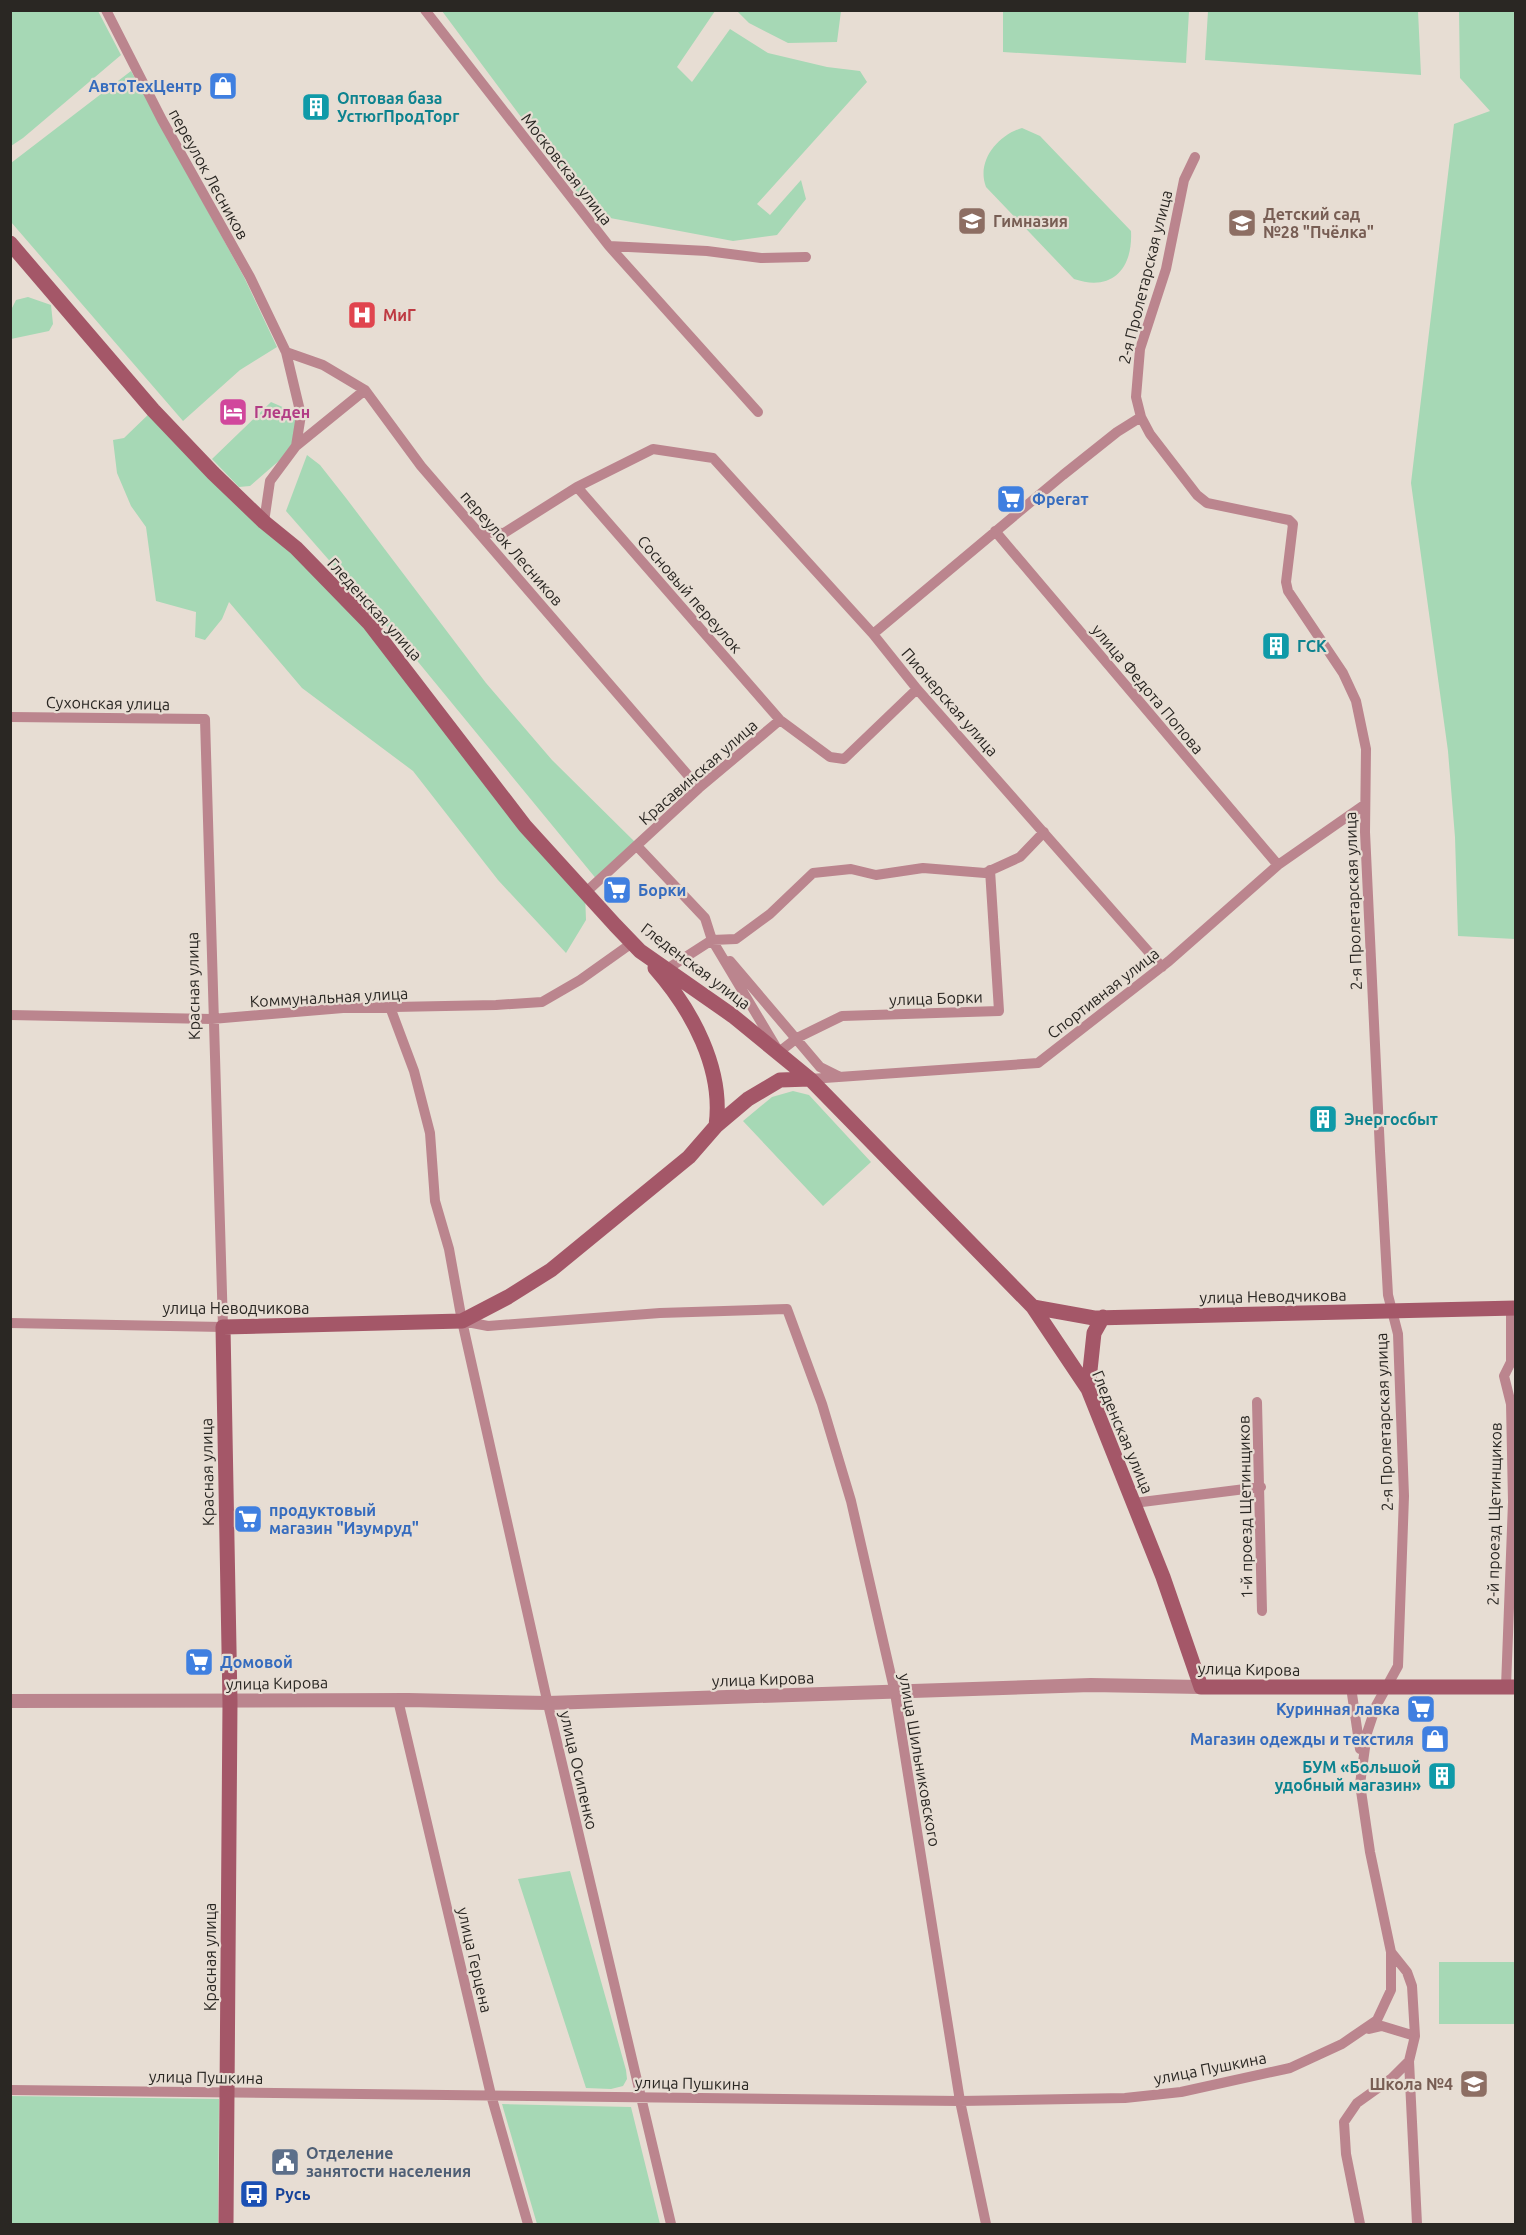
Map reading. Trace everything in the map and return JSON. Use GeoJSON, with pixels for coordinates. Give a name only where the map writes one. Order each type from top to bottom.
{"type":"FeatureCollection","features":[{"type":"Feature","properties":{"kind":"main road","name":"Гледенская улица"},"geometry":{"type":"LineString","coordinates":[[10,243],[153,410],[264,522],[296,548],[369,623],[525,826],[585,894],[636,947],[779,1052],[810,1079],[1033,1307],[1088,1389],[1163,1577],[1201,1687]]}},
{"type":"Feature","properties":{"kind":"main road"},"geometry":{"type":"LineString","coordinates":[[636,947],[671,987],[699,1034],[712,1067],[717,1091],[716,1126]]}},
{"type":"Feature","properties":{"kind":"main road","name":"улица Неводчикова"},"geometry":{"type":"LineString","coordinates":[[223,1327],[462,1321],[508,1297],[551,1270],[681,1163],[716,1126],[766,1086],[795,1078],[810,1079]]}},
{"type":"Feature","properties":{"kind":"main road","name":"улица Неводчикова"},"geometry":{"type":"LineString","coordinates":[[1033,1307],[1103,1317],[1513,1308]]}},
{"type":"Feature","properties":{"kind":"main road"},"geometry":{"type":"LineString","coordinates":[[1088,1389],[1094,1334],[1103,1317]]}},
{"type":"Feature","properties":{"kind":"main road","name":"Красная улица"},"geometry":{"type":"LineString","coordinates":[[223,1327],[230,1702],[226,2224]]}},
{"type":"Feature","properties":{"kind":"main road","name":"улица Кирова"},"geometry":{"type":"LineString","coordinates":[[1201,1687],[1511,1687]]}},
{"type":"Feature","properties":{"kind":"street","name":"переулок Лесников"},"geometry":{"type":"LineString","coordinates":[[105,10],[162,120],[250,277],[286,352],[301,415],[296,446],[270,481],[264,522]]}},
{"type":"Feature","properties":{"kind":"street","name":"Московская улица"},"geometry":{"type":"LineString","coordinates":[[425,10],[609,246],[707,251],[761,258],[807,258]]}},
{"type":"Feature","properties":{"kind":"street","name":"2-я Пролетарская улица"},"geometry":{"type":"LineString","coordinates":[[1195,157],[1184,180],[1166,269],[1140,349],[1136,397],[1141,417],[1150,434],[1189,486],[1207,503],[1289,520],[1293,524],[1295,529],[1286,582],[1288,591],[1343,673],[1356,701],[1365,750],[1364,805],[1380,1151],[1391,1312],[1398,1334],[1404,1496],[1398,1666],[1373,1714],[1361,1758]]}},
{"type":"Feature","properties":{"kind":"street"},"geometry":{"type":"LineString","coordinates":[[609,246],[758,412]]}},
{"type":"Feature","properties":{"kind":"street","name":"переулок Лесников"},"geometry":{"type":"LineString","coordinates":[[286,352],[323,365],[365,390],[421,466],[699,788]]}},
{"type":"Feature","properties":{"kind":"street"},"geometry":{"type":"LineString","coordinates":[[296,446],[365,390]]}},
{"type":"Feature","properties":{"kind":"street"},"geometry":{"type":"LineString","coordinates":[[873,634],[1117,432],[1141,417]]}},
{"type":"Feature","properties":{"kind":"street","name":"Пионерская улица"},"geometry":{"type":"LineString","coordinates":[[577,487],[653,449],[714,458],[873,634],[917,689],[1162,967]]}},
{"type":"Feature","properties":{"kind":"street"},"geometry":{"type":"LineString","coordinates":[[479,532],[504,533],[577,487]]}},
{"type":"Feature","properties":{"kind":"street","name":"Сосновый переулок"},"geometry":{"type":"LineString","coordinates":[[577,487],[780,720]]}},
{"type":"Feature","properties":{"kind":"street","name":"улица Федота Попова"},"geometry":{"type":"LineString","coordinates":[[995,531],[1278,865]]}},
{"type":"Feature","properties":{"kind":"street","name":"Красавинская улица"},"geometry":{"type":"LineString","coordinates":[[585,894],[699,788],[780,720],[830,757],[844,759],[917,689]]}},
{"type":"Feature","properties":{"kind":"street","name":"Сухонская улица"},"geometry":{"type":"LineString","coordinates":[[10,717],[205,719]]}},
{"type":"Feature","properties":{"kind":"street","name":"Красная улица"},"geometry":{"type":"LineString","coordinates":[[205,719],[212,1019],[223,1327]]}},
{"type":"Feature","properties":{"kind":"street","name":"Спортивная улица"},"geometry":{"type":"LineString","coordinates":[[810,1079],[1038,1063],[1162,967],[1278,865],[1364,805]]}},
{"type":"Feature","properties":{"kind":"street"},"geometry":{"type":"LineString","coordinates":[[667,969],[712,940],[736,939],[770,914],[813,873],[851,869],[876,875],[923,868],[985,873],[1020,858],[1044,832]]}},
{"type":"Feature","properties":{"kind":"street"},"geometry":{"type":"LineString","coordinates":[[637,846],[705,918],[712,940],[779,1052]]}},
{"type":"Feature","properties":{"kind":"street","name":"улица Борки"},"geometry":{"type":"LineString","coordinates":[[779,1052],[796,1038],[842,1016],[999,1011],[990,870]]}},
{"type":"Feature","properties":{"kind":"street"},"geometry":{"type":"LineString","coordinates":[[712,940],[820,1067],[841,1078]]}},
{"type":"Feature","properties":{"kind":"street","name":"Коммунальная улица"},"geometry":{"type":"LineString","coordinates":[[10,1015],[212,1019],[390,1007],[542,1002],[636,947]]}},
{"type":"Feature","properties":{"kind":"street","name":"улица Осипенко"},"geometry":{"type":"LineString","coordinates":[[390,1007],[414,1071],[430,1133],[435,1201],[449,1249],[462,1321],[548,1703],[671,2224]]}},
{"type":"Feature","properties":{"kind":"street","name":"2-й проезд Щетинщиков"},"geometry":{"type":"LineString","coordinates":[[1511,1687],[1513,1502],[1511,1404],[1504,1376],[1510,1362],[1513,1308]]}},
{"type":"Feature","properties":{"kind":"street","name":"улица Неводчикова"},"geometry":{"type":"LineString","coordinates":[[462,1321],[488,1326],[660,1313],[787,1309]]}},
{"type":"Feature","properties":{"kind":"street","name":"улица Шильниковского"},"geometry":{"type":"LineString","coordinates":[[787,1309],[822,1404],[851,1501],[895,1693],[960,2101],[986,2224]]}},
{"type":"Feature","properties":{"kind":"street","name":"улица Неводчикова"},"geometry":{"type":"LineString","coordinates":[[10,1323],[223,1327]]}},
{"type":"Feature","properties":{"kind":"street","name":"1-й проезд Щетинщиков"},"geometry":{"type":"LineString","coordinates":[[1257,1402],[1261,1487],[1262,1611]]}},
{"type":"Feature","properties":{"kind":"street"},"geometry":{"type":"LineString","coordinates":[[1134,1503],[1261,1487]]}},
{"type":"Feature","properties":{"kind":"street","name":"улица Кирова"},"geometry":{"type":"LineString","coordinates":[[10,1701],[398,1700],[548,1703],[1090,1685],[1201,1687]]}},
{"type":"Feature","properties":{"kind":"street","name":"2-я Пролетарская улица"},"geometry":{"type":"LineString","coordinates":[[1351,1687],[1361,1758],[1360,1784],[1365,1822],[1391,1952],[1407,1972],[1412,1986],[1415,2036],[1408,2061],[1417,2224]]}},
{"type":"Feature","properties":{"kind":"street","name":"улица Герцена"},"geometry":{"type":"LineString","coordinates":[[398,1700],[491,2095],[528,2224]]}},
{"type":"Feature","properties":{"kind":"street","name":"улица Пушкина"},"geometry":{"type":"LineString","coordinates":[[10,2090],[960,2101],[1125,2098],[1181,2092],[1290,2068],[1342,2044],[1377,2020],[1391,1990],[1391,1952]]}},
{"type":"Feature","properties":{"kind":"street"},"geometry":{"type":"LineString","coordinates":[[1361,2030],[1382,2026],[1415,2036]]}},
{"type":"Feature","properties":{"kind":"street"},"geometry":{"type":"LineString","coordinates":[[1360,2224],[1346,2154],[1344,2122],[1357,2103],[1392,2078],[1408,2061]]}},
{"type":"Feature","properties":{"kind":"green space"},"geometry":{"type":"Polygon","coordinates":[[[11,10],[98,11],[121,55],[11,146],[11,10]]]}},
{"type":"Feature","properties":{"kind":"green space"},"geometry":{"type":"Polygon","coordinates":[[[442,11],[715,11],[677,67],[692,82],[730,29],[768,53],[827,67],[860,71],[867,82],[757,204],[770,215],[801,180],[806,199],[777,235],[733,241],[594,215],[442,11]]]}},
{"type":"Feature","properties":{"kind":"green space"},"geometry":{"type":"Polygon","coordinates":[[[737,11],[841,11],[837,42],[788,43],[749,23],[737,11]]]}},
{"type":"Feature","properties":{"kind":"green space"},"geometry":{"type":"Polygon","coordinates":[[[1003,11],[1189,11],[1186,63],[1003,52],[1003,11]]]}},
{"type":"Feature","properties":{"kind":"green space"},"geometry":{"type":"Polygon","coordinates":[[[1208,11],[1418,11],[1421,75],[1205,60],[1208,11]]]}},
{"type":"Feature","properties":{"kind":"green space"},"geometry":{"type":"Polygon","coordinates":[[[1459,11],[1515,11],[1515,939],[1458,936],[1455,837],[1448,751],[1411,483],[1454,124],[1490,111],[1460,78],[1459,11]]]}},
{"type":"Feature","properties":{"kind":"green space"},"geometry":{"type":"Polygon","coordinates":[[[131,71],[244,277],[277,347],[240,370],[183,421],[11,222],[11,163],[131,71]]]}},
{"type":"Feature","properties":{"kind":"green space"},"geometry":{"type":"Polygon","coordinates":[[[1022,128],[1040,136],[1131,231],[1131,245],[1124,266],[1109,280],[1087,282],[1074,279],[986,187],[984,168],[991,150],[1013,131],[1022,128]]]}},
{"type":"Feature","properties":{"kind":"green space"},"geometry":{"type":"Polygon","coordinates":[[[28,297],[51,305],[53,324],[49,331],[11,339],[11,310],[16,300],[28,297]]]}},
{"type":"Feature","properties":{"kind":"green space"},"geometry":{"type":"Polygon","coordinates":[[[271,402],[301,415],[296,446],[250,486],[239,487],[212,459],[271,402]]]}},
{"type":"Feature","properties":{"kind":"green space"},"geometry":{"type":"Polygon","coordinates":[[[153,410],[334,588],[585,893],[586,920],[566,953],[498,880],[413,771],[302,688],[229,602],[222,619],[205,640],[195,637],[196,612],[156,601],[146,527],[131,506],[117,473],[113,440],[124,438],[153,410]]]}},
{"type":"Feature","properties":{"kind":"green space"},"geometry":{"type":"Polygon","coordinates":[[[307,455],[320,465],[346,498],[486,683],[552,760],[637,844],[598,881],[419,663],[286,511],[307,455]]]}},
{"type":"Feature","properties":{"kind":"green space"},"geometry":{"type":"Polygon","coordinates":[[[793,1091],[809,1095],[871,1162],[823,1206],[743,1121],[772,1097],[793,1091]]]}},
{"type":"Feature","properties":{"kind":"green space"},"geometry":{"type":"Polygon","coordinates":[[[570,1871],[626,2070],[627,2079],[623,2086],[611,2089],[586,2088],[518,1879],[570,1871]]]}},
{"type":"Feature","properties":{"kind":"green space"},"geometry":{"type":"Polygon","coordinates":[[[1439,1962],[1515,1962],[1515,2024],[1439,2024],[1439,1962]]]}},
{"type":"Feature","properties":{"kind":"green space"},"geometry":{"type":"Polygon","coordinates":[[[11,2096],[219,2099],[218,2224],[11,2224],[11,2096]]]}},
{"type":"Feature","properties":{"kind":"green space"},"geometry":{"type":"Polygon","coordinates":[[[502,2104],[631,2107],[660,2224],[537,2224],[502,2104]]]}},
{"type":"Feature","properties":{"kind":"place","name":"АвтоТехЦентр"},"geometry":{"type":"Point","coordinates":[223,86]}},
{"type":"Feature","properties":{"kind":"place","name":"Оптовая база УстюгПродТорг"},"geometry":{"type":"Point","coordinates":[316,107]}},
{"type":"Feature","properties":{"kind":"place","name":"Гимназия"},"geometry":{"type":"Point","coordinates":[972,221]}},
{"type":"Feature","properties":{"kind":"place","name":"Детский сад №28 \"Пчёлка\""},"geometry":{"type":"Point","coordinates":[1242,223]}},
{"type":"Feature","properties":{"kind":"place","name":"МиГ"},"geometry":{"type":"Point","coordinates":[362,315]}},
{"type":"Feature","properties":{"kind":"place","name":"Гледен"},"geometry":{"type":"Point","coordinates":[233,412]}},
{"type":"Feature","properties":{"kind":"place","name":"Фрегат"},"geometry":{"type":"Point","coordinates":[1011,499]}},
{"type":"Feature","properties":{"kind":"place","name":"ГСК"},"geometry":{"type":"Point","coordinates":[1276,646]}},
{"type":"Feature","properties":{"kind":"place","name":"Борки"},"geometry":{"type":"Point","coordinates":[617,890]}},
{"type":"Feature","properties":{"kind":"place","name":"Энергосбыт"},"geometry":{"type":"Point","coordinates":[1323,1119]}},
{"type":"Feature","properties":{"kind":"place","name":"продуктовый магазин \"Изумруд\""},"geometry":{"type":"Point","coordinates":[248,1519]}},
{"type":"Feature","properties":{"kind":"place","name":"Домовой"},"geometry":{"type":"Point","coordinates":[199,1662]}},
{"type":"Feature","properties":{"kind":"place","name":"Куринная лавка"},"geometry":{"type":"Point","coordinates":[1421,1709]}},
{"type":"Feature","properties":{"kind":"place","name":"Магазин одежды и текстиля"},"geometry":{"type":"Point","coordinates":[1435,1739]}},
{"type":"Feature","properties":{"kind":"place","name":"БУМ «Большой удобный магазин»"},"geometry":{"type":"Point","coordinates":[1442,1776]}},
{"type":"Feature","properties":{"kind":"place","name":"Школа №4"},"geometry":{"type":"Point","coordinates":[1474,2084]}},
{"type":"Feature","properties":{"kind":"place","name":"Отделение занятости населения"},"geometry":{"type":"Point","coordinates":[285,2162]}},
{"type":"Feature","properties":{"kind":"place","name":"Русь"},"geometry":{"type":"Point","coordinates":[254,2194]}}]}
